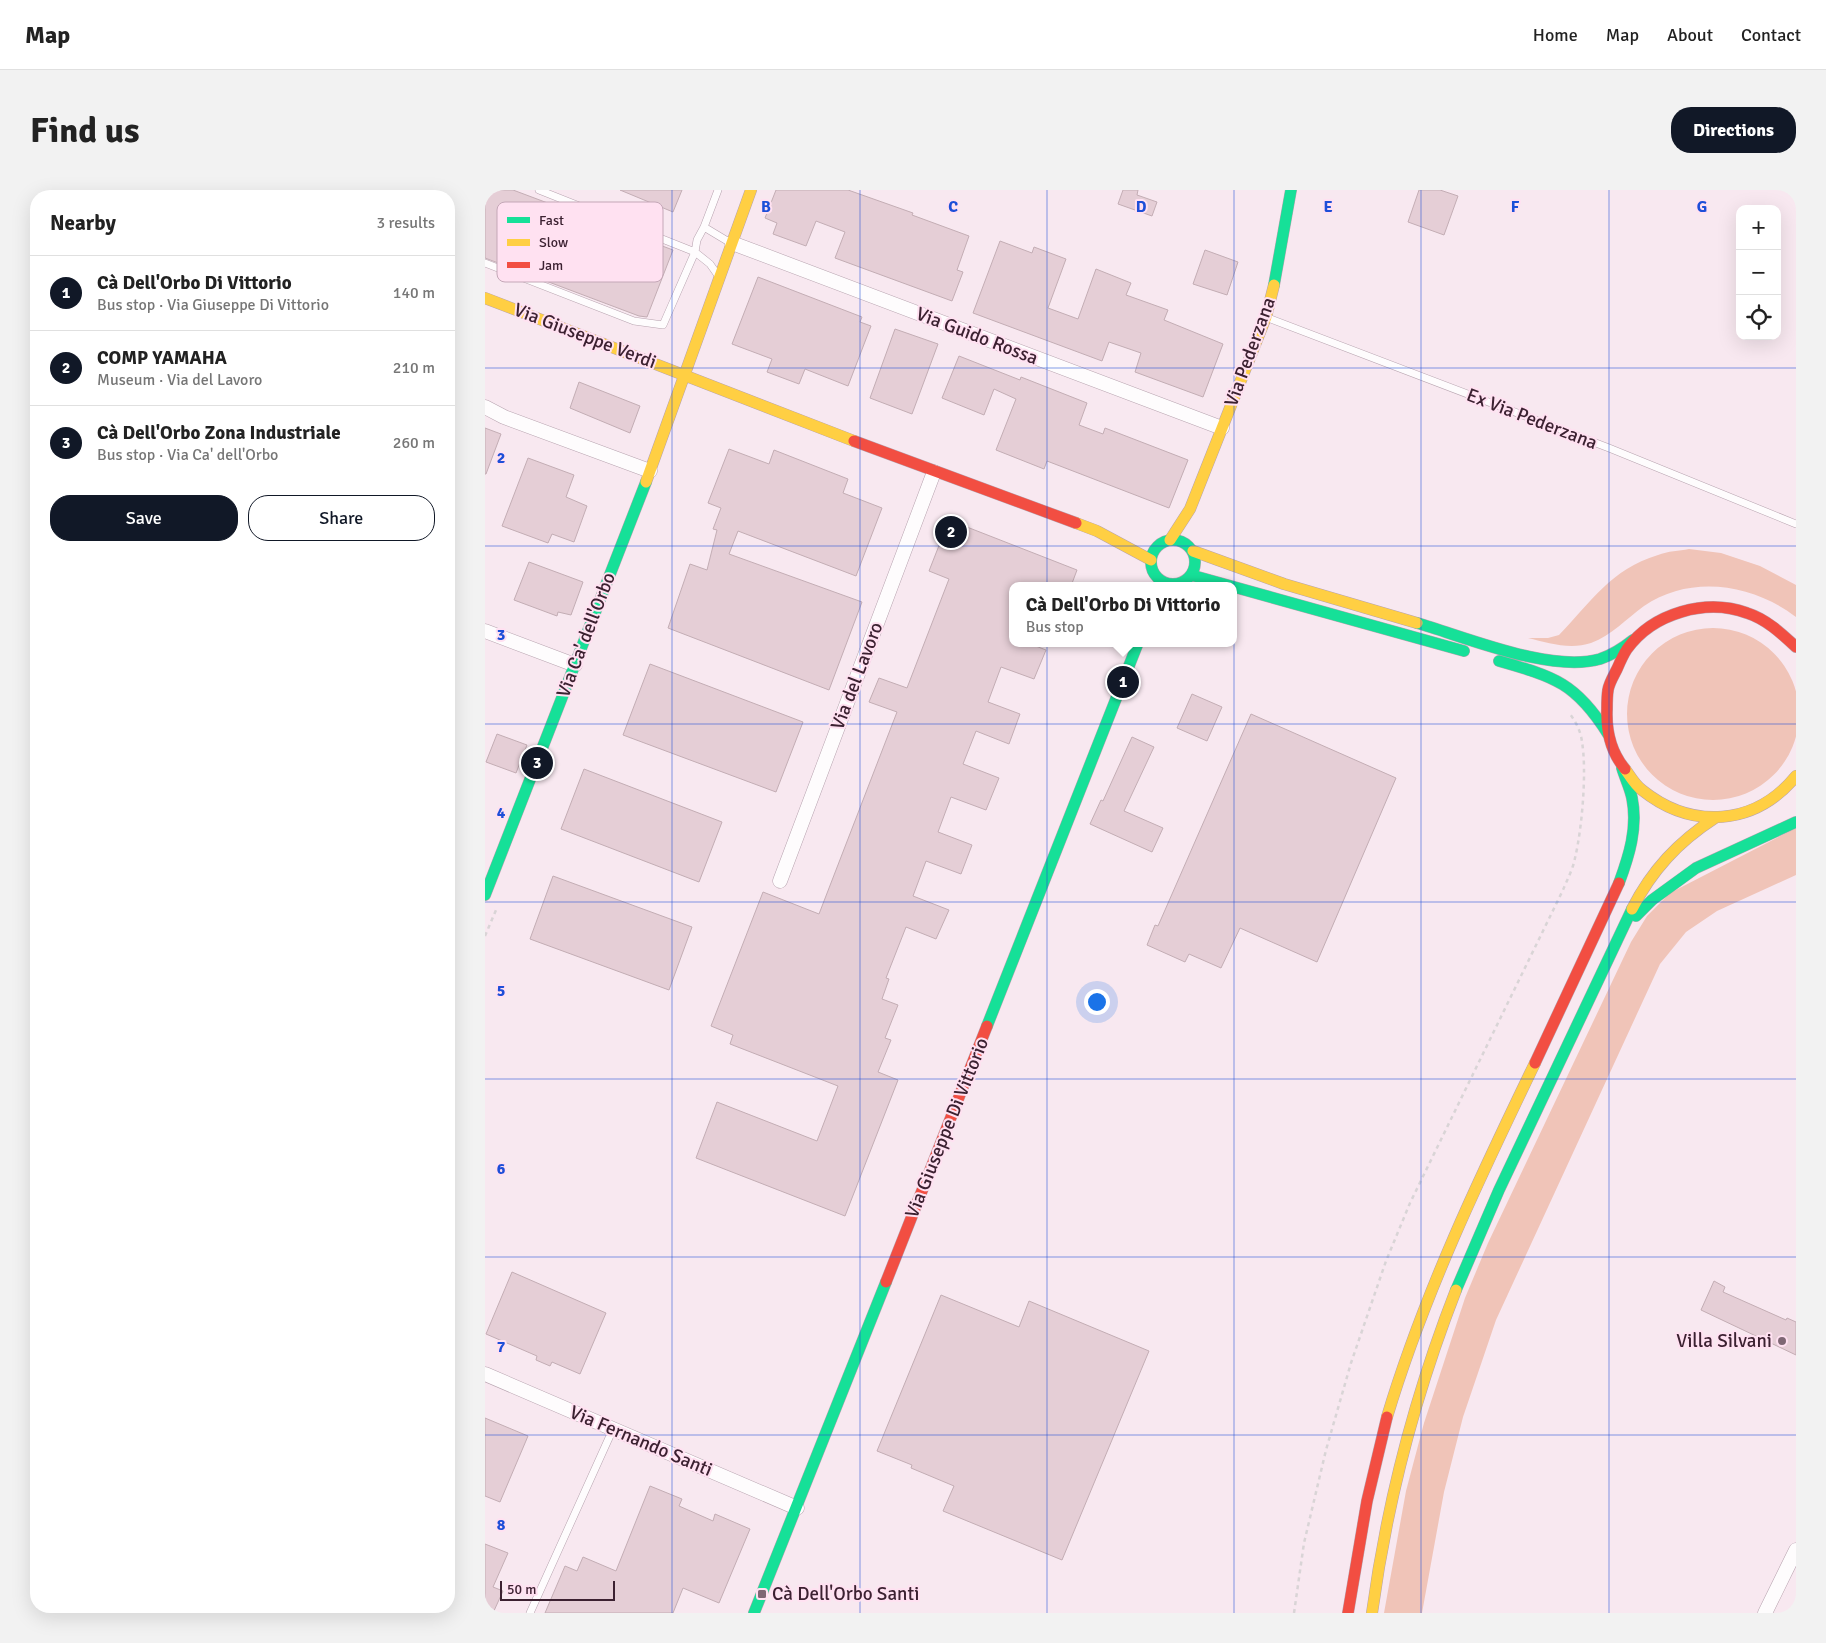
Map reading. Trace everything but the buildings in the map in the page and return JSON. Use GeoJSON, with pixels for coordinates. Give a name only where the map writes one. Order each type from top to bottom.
{"type":"FeatureCollection","features":[{"type":"Feature","properties":{"kind":"main road","name":"Via Ca' dell'Orbo"},"geometry":{"type":"LineString","coordinates":[[485,895],[650,471],[751,190]]}},
{"type":"Feature","properties":{"kind":"main road","name":"Via Pederzana"},"geometry":{"type":"LineString","coordinates":[[1166,542],[1190,509],[1266,318],[1291,190]]}},
{"type":"Feature","properties":{"kind":"main road","name":"Via Giuseppe Verdi"},"geometry":{"type":"LineString","coordinates":[[485,298],[685,374]]}},
{"type":"Feature","properties":{"kind":"main road"},"geometry":{"type":"LineString","coordinates":[[685,374],[934,472],[1097,531],[1151,560]]}},
{"type":"Feature","properties":{"kind":"main road","name":"Via Pederzana"},"geometry":{"type":"LineString","coordinates":[[1190,509],[1190,548]]}},
{"type":"Feature","properties":{"kind":"main road"},"geometry":{"type":"LineString","coordinates":[[1097,531],[1166,542],[1176,540],[1190,548],[1262,578],[1526,655],[1575,662],[1603,659],[1617,653],[1654,623],[1678,612],[1704,606],[1730,608],[1756,615],[1779,629],[1796,647]]}},
{"type":"Feature","properties":{"kind":"main road"},"geometry":{"type":"LineString","coordinates":[[1155,581],[1151,560],[1156,548],[1166,542]]}},
{"type":"Feature","properties":{"kind":"main road"},"geometry":{"type":"LineString","coordinates":[[1180,582],[1186,580],[1191,575],[1195,564],[1190,548]]}},
{"type":"Feature","properties":{"kind":"main road"},"geometry":{"type":"LineString","coordinates":[[1191,575],[1218,582]]}},
{"type":"Feature","properties":{"kind":"main road"},"geometry":{"type":"LineString","coordinates":[[1237,587],[1547,676],[1571,689],[1595,714],[1608,734]]}},
{"type":"Feature","properties":{"kind":"main road"},"geometry":{"type":"LineString","coordinates":[[1348,1613],[1362,1526],[1381,1445],[1395,1392],[1416,1330],[1454,1232],[1617,888],[1630,852],[1634,824],[1633,798],[1622,768],[1611,746],[1606,709],[1609,684],[1619,661],[1633,640]]}},
{"type":"Feature","properties":{"kind":"main road","name":"Via Giuseppe Di Vittorio"},"geometry":{"type":"LineString","coordinates":[[754,1613],[1136,647]]}},
{"type":"Feature","properties":{"kind":"main road"},"geometry":{"type":"LineString","coordinates":[[1622,768],[1635,786],[1672,810],[1693,816],[1715,818],[1739,814],[1761,806],[1781,792],[1796,776]]}},
{"type":"Feature","properties":{"kind":"main road"},"geometry":{"type":"LineString","coordinates":[[1781,792],[1796,787]]}},
{"type":"Feature","properties":{"kind":"main road"},"geometry":{"type":"LineString","coordinates":[[1372,1613],[1383,1542],[1397,1473],[1437,1340],[1495,1197],[1624,927],[1649,879],[1661,862],[1698,829],[1715,818]]}},
{"type":"Feature","properties":{"kind":"main road"},"geometry":{"type":"LineString","coordinates":[[1624,927],[1652,900],[1696,868],[1796,822]]}},
{"type":"Feature","properties":{"kind":"street","name":"Via Guido Rossa"},"geometry":{"type":"LineString","coordinates":[[732,243],[1222,428]]}},
{"type":"Feature","properties":{"kind":"street"},"geometry":{"type":"LineString","coordinates":[[485,407],[505,417],[650,471]]}},
{"type":"Feature","properties":{"kind":"street","name":"Via del Lavoro"},"geometry":{"type":"LineString","coordinates":[[780,881],[934,472]]}},
{"type":"Feature","properties":{"kind":"street"},"geometry":{"type":"LineString","coordinates":[[485,631],[575,665]]}},
{"type":"Feature","properties":{"kind":"street","name":"Via Fernando Santi"},"geometry":{"type":"LineString","coordinates":[[485,1374],[797,1508]]}},
{"type":"Feature","properties":{"kind":"street"},"geometry":{"type":"LineString","coordinates":[[1765,1613],[1796,1550]]}},
{"type":"Feature","properties":{"kind":"lane"},"geometry":{"type":"LineString","coordinates":[[539,190],[569,202]]}},
{"type":"Feature","properties":{"kind":"lane"},"geometry":{"type":"LineString","coordinates":[[534,282],[634,321],[663,325],[695,252],[697,240],[704,227],[717,190]]}},
{"type":"Feature","properties":{"kind":"lane"},"geometry":{"type":"LineString","coordinates":[[704,227],[732,243]]}},
{"type":"Feature","properties":{"kind":"lane"},"geometry":{"type":"LineString","coordinates":[[663,239],[695,252],[710,264],[719,277]]}},
{"type":"Feature","properties":{"kind":"lane"},"geometry":{"type":"LineString","coordinates":[[485,263],[497,268]]}},
{"type":"Feature","properties":{"kind":"lane","name":"Ex Via Pederzana"},"geometry":{"type":"LineString","coordinates":[[1266,318],[1609,448],[1796,524]]}},
{"type":"Feature","properties":{"kind":"lane"},"geometry":{"type":"LineString","coordinates":[[530,1613],[613,1429]]}},
{"type":"Feature","properties":{"kind":"path"},"geometry":{"type":"LineString","coordinates":[[1294,1613],[1304,1543],[1326,1450],[1351,1363],[1387,1261],[1410,1203],[1563,890],[1575,858],[1580,823],[1584,760],[1582,740],[1575,721],[1565,708]]}},
{"type":"Feature","properties":{"kind":"shaded area"},"geometry":{"type":"Polygon","coordinates":[[[1689,549],[1721,553],[1760,566],[1796,585],[1796,617],[1761,597],[1721,587],[1701,587],[1662,596],[1644,606],[1606,636],[1591,643],[1567,646],[1528,638],[1548,638],[1559,635],[1614,578],[1641,561],[1670,552],[1689,549]]]}},
{"type":"Feature","properties":{"kind":"shaded area"},"geometry":{"type":"Polygon","coordinates":[[[1705,628],[1721,628],[1754,638],[1774,653],[1789,673],[1797,697],[1799,714],[1797,731],[1789,755],[1774,775],[1754,790],[1738,796],[1721,800],[1705,800],[1672,790],[1647,769],[1637,755],[1631,739],[1627,722],[1627,706],[1637,673],[1658,648],[1672,638],[1688,632],[1705,628]]]}},
{"type":"Feature","properties":{"kind":"shaded area"},"geometry":{"type":"Polygon","coordinates":[[[1796,828],[1796,875],[1717,911],[1686,932],[1660,964],[1496,1320],[1463,1417],[1444,1492],[1422,1613],[1384,1613],[1406,1491],[1424,1423],[1465,1298],[1488,1243],[1631,942],[1647,916],[1670,893],[1796,828]]]}},
{"type":"Feature","properties":{"kind":"traffic: fast"},"geometry":{"type":"LineString","coordinates":[[1274,285],[1291,190]]}},
{"type":"Feature","properties":{"kind":"traffic: fast"},"geometry":{"type":"LineString","coordinates":[[485,895],[646,482]]}},
{"type":"Feature","properties":{"kind":"traffic: fast"},"geometry":{"type":"LineString","coordinates":[[1165,582],[1157,578],[1151,566],[1151,558],[1157,546],[1169,540],[1177,540],[1189,546],[1195,562]]}},
{"type":"Feature","properties":{"kind":"traffic: fast"},"geometry":{"type":"LineString","coordinates":[[1181,582],[1189,578],[1195,562]]}},
{"type":"Feature","properties":{"kind":"traffic: fast"},"geometry":{"type":"LineString","coordinates":[[1191,575],[1216,582]]}},
{"type":"Feature","properties":{"kind":"traffic: fast"},"geometry":{"type":"LineString","coordinates":[[1237,588],[1464,651]]}},
{"type":"Feature","properties":{"kind":"traffic: fast"},"geometry":{"type":"LineString","coordinates":[[1417,623],[1508,652],[1557,661],[1580,662],[1600,659],[1617,651],[1633,640]]}},
{"type":"Feature","properties":{"kind":"traffic: fast"},"geometry":{"type":"LineString","coordinates":[[987,1026],[1136,647]]}},
{"type":"Feature","properties":{"kind":"traffic: fast"},"geometry":{"type":"LineString","coordinates":[[1499,661],[1535,672],[1562,684],[1585,703],[1608,734]]}},
{"type":"Feature","properties":{"kind":"traffic: fast"},"geometry":{"type":"LineString","coordinates":[[1619,883],[1629,852],[1634,820],[1632,798],[1622,768]]}},
{"type":"Feature","properties":{"kind":"traffic: fast"},"geometry":{"type":"LineString","coordinates":[[1636,916],[1652,900],[1696,868],[1796,822]]}},
{"type":"Feature","properties":{"kind":"traffic: fast"},"geometry":{"type":"LineString","coordinates":[[1456,1290],[1499,1190],[1632,909]]}},
{"type":"Feature","properties":{"kind":"traffic: fast"},"geometry":{"type":"LineString","coordinates":[[754,1613],[886,1282]]}},
{"type":"Feature","properties":{"kind":"traffic: slow"},"geometry":{"type":"LineString","coordinates":[[646,482],[751,190]]}},
{"type":"Feature","properties":{"kind":"traffic: slow"},"geometry":{"type":"LineString","coordinates":[[1170,540],[1190,509],[1266,317],[1274,285]]}},
{"type":"Feature","properties":{"kind":"traffic: slow"},"geometry":{"type":"LineString","coordinates":[[485,298],[854,441]]}},
{"type":"Feature","properties":{"kind":"traffic: slow"},"geometry":{"type":"LineString","coordinates":[[1076,523],[1097,531],[1151,560]]}},
{"type":"Feature","properties":{"kind":"traffic: slow"},"geometry":{"type":"LineString","coordinates":[[1193,551],[1284,584],[1417,623]]}},
{"type":"Feature","properties":{"kind":"traffic: slow"},"geometry":{"type":"LineString","coordinates":[[1625,769],[1639,788],[1661,803],[1681,812],[1722,817],[1742,813],[1762,805],[1780,793],[1796,776]]}},
{"type":"Feature","properties":{"kind":"traffic: slow"},"geometry":{"type":"LineString","coordinates":[[1632,909],[1648,882],[1667,858],[1689,837],[1715,818]]}},
{"type":"Feature","properties":{"kind":"traffic: slow"},"geometry":{"type":"LineString","coordinates":[[1387,1417],[1435,1282],[1493,1150],[1535,1063]]}},
{"type":"Feature","properties":{"kind":"traffic: slow"},"geometry":{"type":"LineString","coordinates":[[1372,1613],[1386,1530],[1404,1449],[1441,1329],[1456,1290]]}},
{"type":"Feature","properties":{"kind":"traffic: jam"},"geometry":{"type":"LineString","coordinates":[[854,441],[1076,523]]}},
{"type":"Feature","properties":{"kind":"traffic: jam"},"geometry":{"type":"LineString","coordinates":[[1625,769],[1616,755],[1609,733],[1607,717],[1608,690],[1627,649],[1651,626],[1681,612],[1698,608],[1715,607],[1731,609],[1761,619],[1796,647]]}},
{"type":"Feature","properties":{"kind":"traffic: jam"},"geometry":{"type":"LineString","coordinates":[[1535,1063],[1619,883]]}},
{"type":"Feature","properties":{"kind":"traffic: jam"},"geometry":{"type":"LineString","coordinates":[[886,1282],[987,1026]]}},
{"type":"Feature","properties":{"kind":"traffic: jam"},"geometry":{"type":"LineString","coordinates":[[1348,1613],[1367,1501],[1387,1417]]}},
{"type":"Feature","properties":{"kind":"place","name":"COMP YAMAHA"},"geometry":{"type":"Point","coordinates":[951,532]}},
{"type":"Feature","properties":{"kind":"place","name":"Cà Dell'Orbo Di Vittorio"},"geometry":{"type":"Point","coordinates":[1123,682]}},
{"type":"Feature","properties":{"kind":"place","name":"Cà Dell'Orbo Zona Industriale"},"geometry":{"type":"Point","coordinates":[537,763]}},
{"type":"Feature","properties":{"kind":"place","name":"Villa Silvani"},"geometry":{"type":"Point","coordinates":[1782,1341]}},
{"type":"Feature","properties":{"kind":"place","name":"Cà Dell'Orbo Santi"},"geometry":{"type":"Point","coordinates":[762,1594]}}]}
